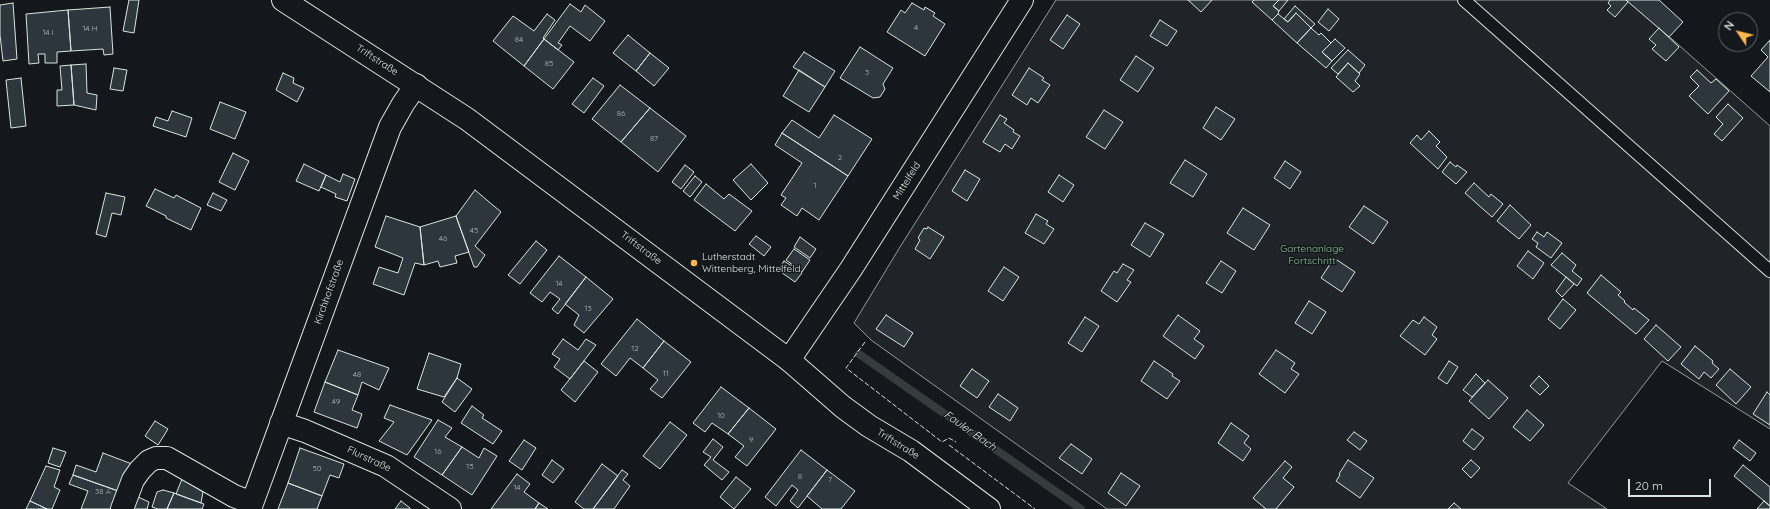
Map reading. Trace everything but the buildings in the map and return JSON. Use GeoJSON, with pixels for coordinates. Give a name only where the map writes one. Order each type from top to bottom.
{"type":"FeatureCollection","features":[{"type":"Feature","properties":{"kind":"street","name":"Triftstraße"},"geometry":{"type":"LineString","coordinates":[[283,0],[416,85],[523,159],[789,360],[843,407],[869,426],[911,450],[989,509]]}},
{"type":"Feature","properties":{"kind":"street","name":"Mittelfeld"},"geometry":{"type":"LineString","coordinates":[[789,360],[851,269],[1022,0]]}},
{"type":"Feature","properties":{"kind":"street","name":"Kirchhofstraße"},"geometry":{"type":"LineString","coordinates":[[122,509],[133,480],[149,461],[156,458],[167,458],[251,506],[390,127],[416,85]]}},
{"type":"Feature","properties":{"kind":"street","name":"Flurstraße"},"geometry":{"type":"LineString","coordinates":[[281,423],[305,431],[386,466],[450,509]]}},
{"type":"Feature","properties":{"kind":"lane"},"geometry":{"type":"LineString","coordinates":[[1464,0],[1770,271]]}},
{"type":"Feature","properties":{"kind":"green space","name":"Gartenanlage Fortschritt"},"geometry":{"type":"Polygon","coordinates":[[[1056,0],[1628,0],[1770,126],[1770,429],[1662,361],[1568,483],[1607,509],[1107,509],[871,340],[854,323],[900,247],[1056,0]]]}},
{"type":"Feature","properties":{"kind":"waterway","name":"Fauler Bach"},"geometry":{"type":"LineString","coordinates":[[859,354],[1081,509]]}},
{"type":"Feature","properties":{"kind":"fence"},"geometry":{"type":"LineString","coordinates":[[865,342],[846,368],[942,442],[949,438],[956,442]]}},
{"type":"Feature","properties":{"kind":"fence"},"geometry":{"type":"LineString","coordinates":[[949,445],[1035,509]]}},
{"type":"Feature","properties":{"kind":"place","name":"Lutherstadt Wittenberg, Mittelfeld"},"geometry":{"type":"Point","coordinates":[694,263]}}]}
